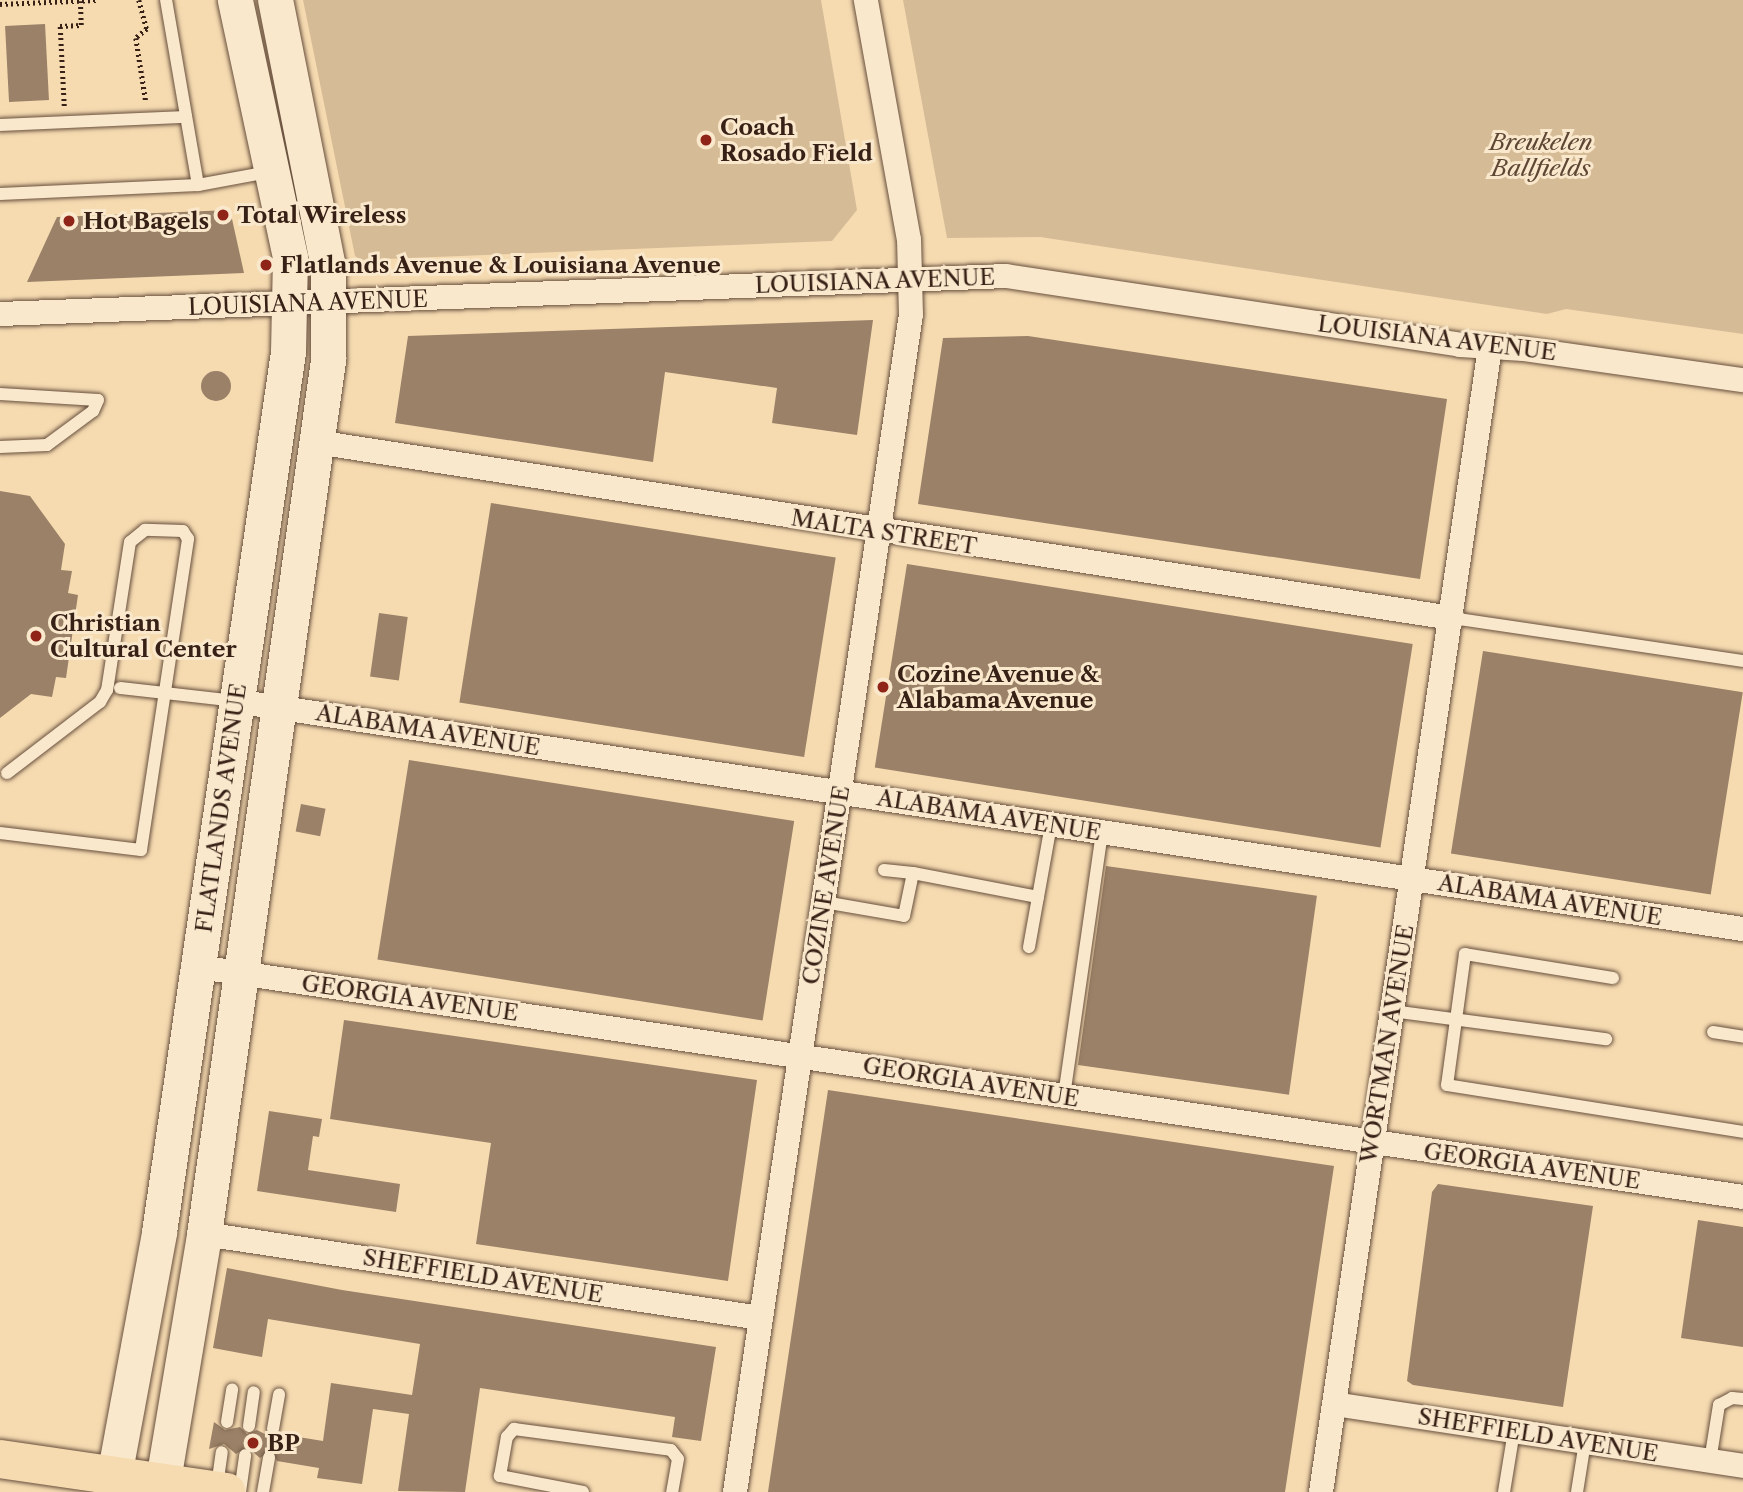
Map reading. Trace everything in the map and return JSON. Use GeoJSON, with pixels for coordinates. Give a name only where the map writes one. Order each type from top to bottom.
{"type":"FeatureCollection","features":[{"type":"Feature","properties":{"kind":"main road","name":"FLATLANDS AVENUE"},"geometry":{"type":"LineString","coordinates":[[112,1483],[159,1232],[288,352],[290,257],[235,0]]}},
{"type":"Feature","properties":{"kind":"main road","name":"FLATLANDS AVENUE"},"geometry":{"type":"LineString","coordinates":[[162,1486],[204,1234],[276,707],[328,360],[328,267],[275,0]]}},
{"type":"Feature","properties":{"kind":"main road"},"geometry":{"type":"LineString","coordinates":[[0,1459],[112,1483],[228,1491]]}},
{"type":"Feature","properties":{"kind":"street","name":"COZINE AVENUE"},"geometry":{"type":"LineString","coordinates":[[735,1492],[911,315],[912,278],[866,0]]}},
{"type":"Feature","properties":{"kind":"street","name":"LOUISIANA AVENUE"},"geometry":{"type":"LineString","coordinates":[[0,314],[329,304],[1006,276],[1490,348],[1743,380]]}},
{"type":"Feature","properties":{"kind":"street","name":"WORTMAN AVENUE"},"geometry":{"type":"LineString","coordinates":[[1321,1492],[1490,348]]}},
{"type":"Feature","properties":{"kind":"street","name":"MALTA STREET"},"geometry":{"type":"LineString","coordinates":[[316,442],[1452,618]]}},
{"type":"Feature","properties":{"kind":"street","name":"ALABAMA AVENUE"},"geometry":{"type":"LineString","coordinates":[[235,701],[1743,929]]}},
{"type":"Feature","properties":{"kind":"street","name":"GEORGIA AVENUE"},"geometry":{"type":"LineString","coordinates":[[199,967],[1743,1197]]}},
{"type":"Feature","properties":{"kind":"street","name":"SHEFFIELD AVENUE"},"geometry":{"type":"LineString","coordinates":[[204,1234],[761,1318]]}},
{"type":"Feature","properties":{"kind":"street","name":"SHEFFIELD AVENUE"},"geometry":{"type":"LineString","coordinates":[[1334,1405],[1743,1466]]}},
{"type":"Feature","properties":{"kind":"lane"},"geometry":{"type":"LineString","coordinates":[[166,0],[198,185]]}},
{"type":"Feature","properties":{"kind":"lane"},"geometry":{"type":"LineString","coordinates":[[0,125],[186,117]]}},
{"type":"Feature","properties":{"kind":"lane"},"geometry":{"type":"LineString","coordinates":[[0,194],[198,185],[272,171]]}},
{"type":"Feature","properties":{"kind":"lane"},"geometry":{"type":"LineString","coordinates":[[0,394],[98,400],[93,411],[41,448],[0,447]]}},
{"type":"Feature","properties":{"kind":"lane"},"geometry":{"type":"LineString","coordinates":[[0,833],[141,850],[188,539],[183,531],[151,529],[130,542],[107,690],[100,702],[7,773]]}},
{"type":"Feature","properties":{"kind":"lane"},"geometry":{"type":"LineString","coordinates":[[1452,618],[1743,661]]}},
{"type":"Feature","properties":{"kind":"lane"},"geometry":{"type":"LineString","coordinates":[[120,688],[235,701]]}},
{"type":"Feature","properties":{"kind":"lane"},"geometry":{"type":"LineString","coordinates":[[1029,947],[1051,825]]}},
{"type":"Feature","properties":{"kind":"lane"},"geometry":{"type":"LineString","coordinates":[[1064,1096],[1102,832]]}},
{"type":"Feature","properties":{"kind":"lane"},"geometry":{"type":"LineString","coordinates":[[884,870],[1038,897]]}},
{"type":"Feature","properties":{"kind":"lane"},"geometry":{"type":"LineString","coordinates":[[824,902],[904,916],[913,873]]}},
{"type":"Feature","properties":{"kind":"lane"},"geometry":{"type":"LineString","coordinates":[[1614,978],[1465,954],[1447,1085],[1743,1132]]}},
{"type":"Feature","properties":{"kind":"lane"},"geometry":{"type":"LineString","coordinates":[[1392,1011],[1606,1039]]}},
{"type":"Feature","properties":{"kind":"lane"},"geometry":{"type":"LineString","coordinates":[[1713,1032],[1743,1037]]}},
{"type":"Feature","properties":{"kind":"lane"},"geometry":{"type":"LineString","coordinates":[[227,1422],[232,1389]]}},
{"type":"Feature","properties":{"kind":"lane"},"geometry":{"type":"LineString","coordinates":[[249,1426],[254,1392]]}},
{"type":"Feature","properties":{"kind":"lane"},"geometry":{"type":"LineString","coordinates":[[273,1429],[279,1395]]}},
{"type":"Feature","properties":{"kind":"lane"},"geometry":{"type":"LineString","coordinates":[[1710,1461],[1719,1405],[1732,1398],[1743,1399]]}},
{"type":"Feature","properties":{"kind":"lane"},"geometry":{"type":"LineString","coordinates":[[583,1492],[500,1476],[507,1437],[514,1429],[671,1450],[678,1459],[672,1492]]}},
{"type":"Feature","properties":{"kind":"lane"},"geometry":{"type":"LineString","coordinates":[[1504,1492],[1514,1432]]}},
{"type":"Feature","properties":{"kind":"lane"},"geometry":{"type":"LineString","coordinates":[[1577,1492],[1585,1442]]}},
{"type":"Feature","properties":{"kind":"lane"},"geometry":{"type":"LineString","coordinates":[[222,1452],[228,1491]]}},
{"type":"Feature","properties":{"kind":"lane"},"geometry":{"type":"LineString","coordinates":[[228,1491],[245,1455]]}},
{"type":"Feature","properties":{"kind":"lane"},"geometry":{"type":"LineString","coordinates":[[263,1492],[269,1458]]}},
{"type":"Feature","properties":{"kind":"path"},"geometry":{"type":"LineString","coordinates":[[0,4],[96,0]]}},
{"type":"Feature","properties":{"kind":"path"},"geometry":{"type":"LineString","coordinates":[[139,0],[147,29],[136,38],[146,102],[155,102]]}},
{"type":"Feature","properties":{"kind":"path"},"geometry":{"type":"LineString","coordinates":[[51,107],[64,106],[61,26],[81,25],[80,1]]}},
{"type":"Feature","properties":{"kind":"green space"},"geometry":{"type":"Polygon","coordinates":[[[303,0],[821,0],[857,210],[832,241],[361,260],[355,256],[303,0]]]}},
{"type":"Feature","properties":{"kind":"green space","name":"Breukelen Ballfields"},"geometry":{"type":"Polygon","coordinates":[[[903,0],[1743,0],[1743,334],[1566,309],[1547,314],[1040,237],[947,238],[903,0]]]}},
{"type":"Feature","properties":{"kind":"building"},"geometry":{"type":"Polygon","coordinates":[[[45,24],[49,100],[9,102],[5,26],[45,24]]]}},
{"type":"Feature","properties":{"kind":"building"},"geometry":{"type":"Polygon","coordinates":[[[230,210],[244,273],[27,282],[57,217],[230,210]]]}},
{"type":"Feature","properties":{"kind":"building"},"geometry":{"type":"Polygon","coordinates":[[[873,320],[857,435],[772,423],[777,388],[665,372],[653,462],[395,423],[408,336],[873,320]]]}},
{"type":"Feature","properties":{"kind":"building"},"geometry":{"type":"Polygon","coordinates":[[[1028,336],[1447,399],[1420,579],[918,504],[943,338],[1028,336]]]}},
{"type":"Feature","properties":{"kind":"building"},"geometry":{"type":"Polygon","coordinates":[[[216,371],[227,375],[231,386],[227,397],[216,401],[205,397],[201,386],[205,375],[216,371]]]}},
{"type":"Feature","properties":{"kind":"building","name":"Christian Cultural Center"},"geometry":{"type":"Polygon","coordinates":[[[0,491],[30,496],[65,544],[61,570],[72,571],[68,593],[78,595],[66,678],[56,677],[52,697],[31,694],[0,718],[0,491]]]}},
{"type":"Feature","properties":{"kind":"building"},"geometry":{"type":"Polygon","coordinates":[[[491,503],[836,558],[804,757],[459,703],[491,503]]]}},
{"type":"Feature","properties":{"kind":"building"},"geometry":{"type":"Polygon","coordinates":[[[907,564],[1413,644],[1380,848],[875,767],[907,564]]]}},
{"type":"Feature","properties":{"kind":"building"},"geometry":{"type":"Polygon","coordinates":[[[379,613],[408,617],[399,680],[370,676],[379,613]]]}},
{"type":"Feature","properties":{"kind":"building"},"geometry":{"type":"Polygon","coordinates":[[[1483,651],[1743,692],[1711,895],[1451,853],[1483,651]]]}},
{"type":"Feature","properties":{"kind":"building"},"geometry":{"type":"Polygon","coordinates":[[[409,760],[794,821],[763,1021],[377,960],[409,760]]]}},
{"type":"Feature","properties":{"kind":"building"},"geometry":{"type":"Polygon","coordinates":[[[301,804],[326,809],[320,836],[296,831],[301,804]]]}},
{"type":"Feature","properties":{"kind":"building"},"geometry":{"type":"Polygon","coordinates":[[[1106,866],[1317,896],[1289,1095],[1078,1065],[1106,866]]]}},
{"type":"Feature","properties":{"kind":"building"},"geometry":{"type":"Polygon","coordinates":[[[344,1020],[757,1080],[728,1281],[476,1244],[491,1143],[330,1119],[344,1020]]]}},
{"type":"Feature","properties":{"kind":"building"},"geometry":{"type":"Polygon","coordinates":[[[828,1090],[1334,1166],[1285,1492],[768,1492],[828,1090]]]}},
{"type":"Feature","properties":{"kind":"building"},"geometry":{"type":"Polygon","coordinates":[[[269,1111],[322,1119],[319,1137],[313,1136],[308,1170],[400,1184],[396,1212],[257,1191],[269,1111]]]}},
{"type":"Feature","properties":{"kind":"building"},"geometry":{"type":"Polygon","coordinates":[[[1438,1184],[1593,1206],[1563,1407],[1413,1385],[1407,1381],[1432,1192],[1438,1184]]]}},
{"type":"Feature","properties":{"kind":"building"},"geometry":{"type":"Polygon","coordinates":[[[1698,1220],[1743,1227],[1743,1347],[1681,1338],[1698,1220]]]}},
{"type":"Feature","properties":{"kind":"building"},"geometry":{"type":"Polygon","coordinates":[[[227,1268],[342,1290],[716,1347],[701,1441],[672,1437],[675,1417],[480,1388],[465,1492],[398,1491],[409,1414],[373,1409],[362,1484],[317,1478],[319,1468],[277,1461],[271,1450],[260,1458],[247,1447],[236,1454],[224,1444],[209,1449],[214,1422],[225,1430],[240,1427],[247,1434],[257,1430],[271,1437],[280,1434],[323,1441],[331,1383],[412,1395],[420,1344],[268,1319],[262,1357],[213,1348],[227,1268]]]}},
{"type":"Feature","properties":{"kind":"place","name":"Coach Rosado Field"},"geometry":{"type":"Point","coordinates":[706,140]}},
{"type":"Feature","properties":{"kind":"place","name":"Total Wireless"},"geometry":{"type":"Point","coordinates":[223,215]}},
{"type":"Feature","properties":{"kind":"place","name":"Hot Bagels"},"geometry":{"type":"Point","coordinates":[69,221]}},
{"type":"Feature","properties":{"kind":"place","name":"Flatlands Avenue & Louisiana Avenue"},"geometry":{"type":"Point","coordinates":[266,265]}},
{"type":"Feature","properties":{"kind":"place","name":"Christian Cultural Center"},"geometry":{"type":"Point","coordinates":[36,636]}},
{"type":"Feature","properties":{"kind":"place","name":"Cozine Avenue & Alabama Avenue"},"geometry":{"type":"Point","coordinates":[883,687]}},
{"type":"Feature","properties":{"kind":"place","name":"BP"},"geometry":{"type":"Point","coordinates":[253,1443]}}]}
